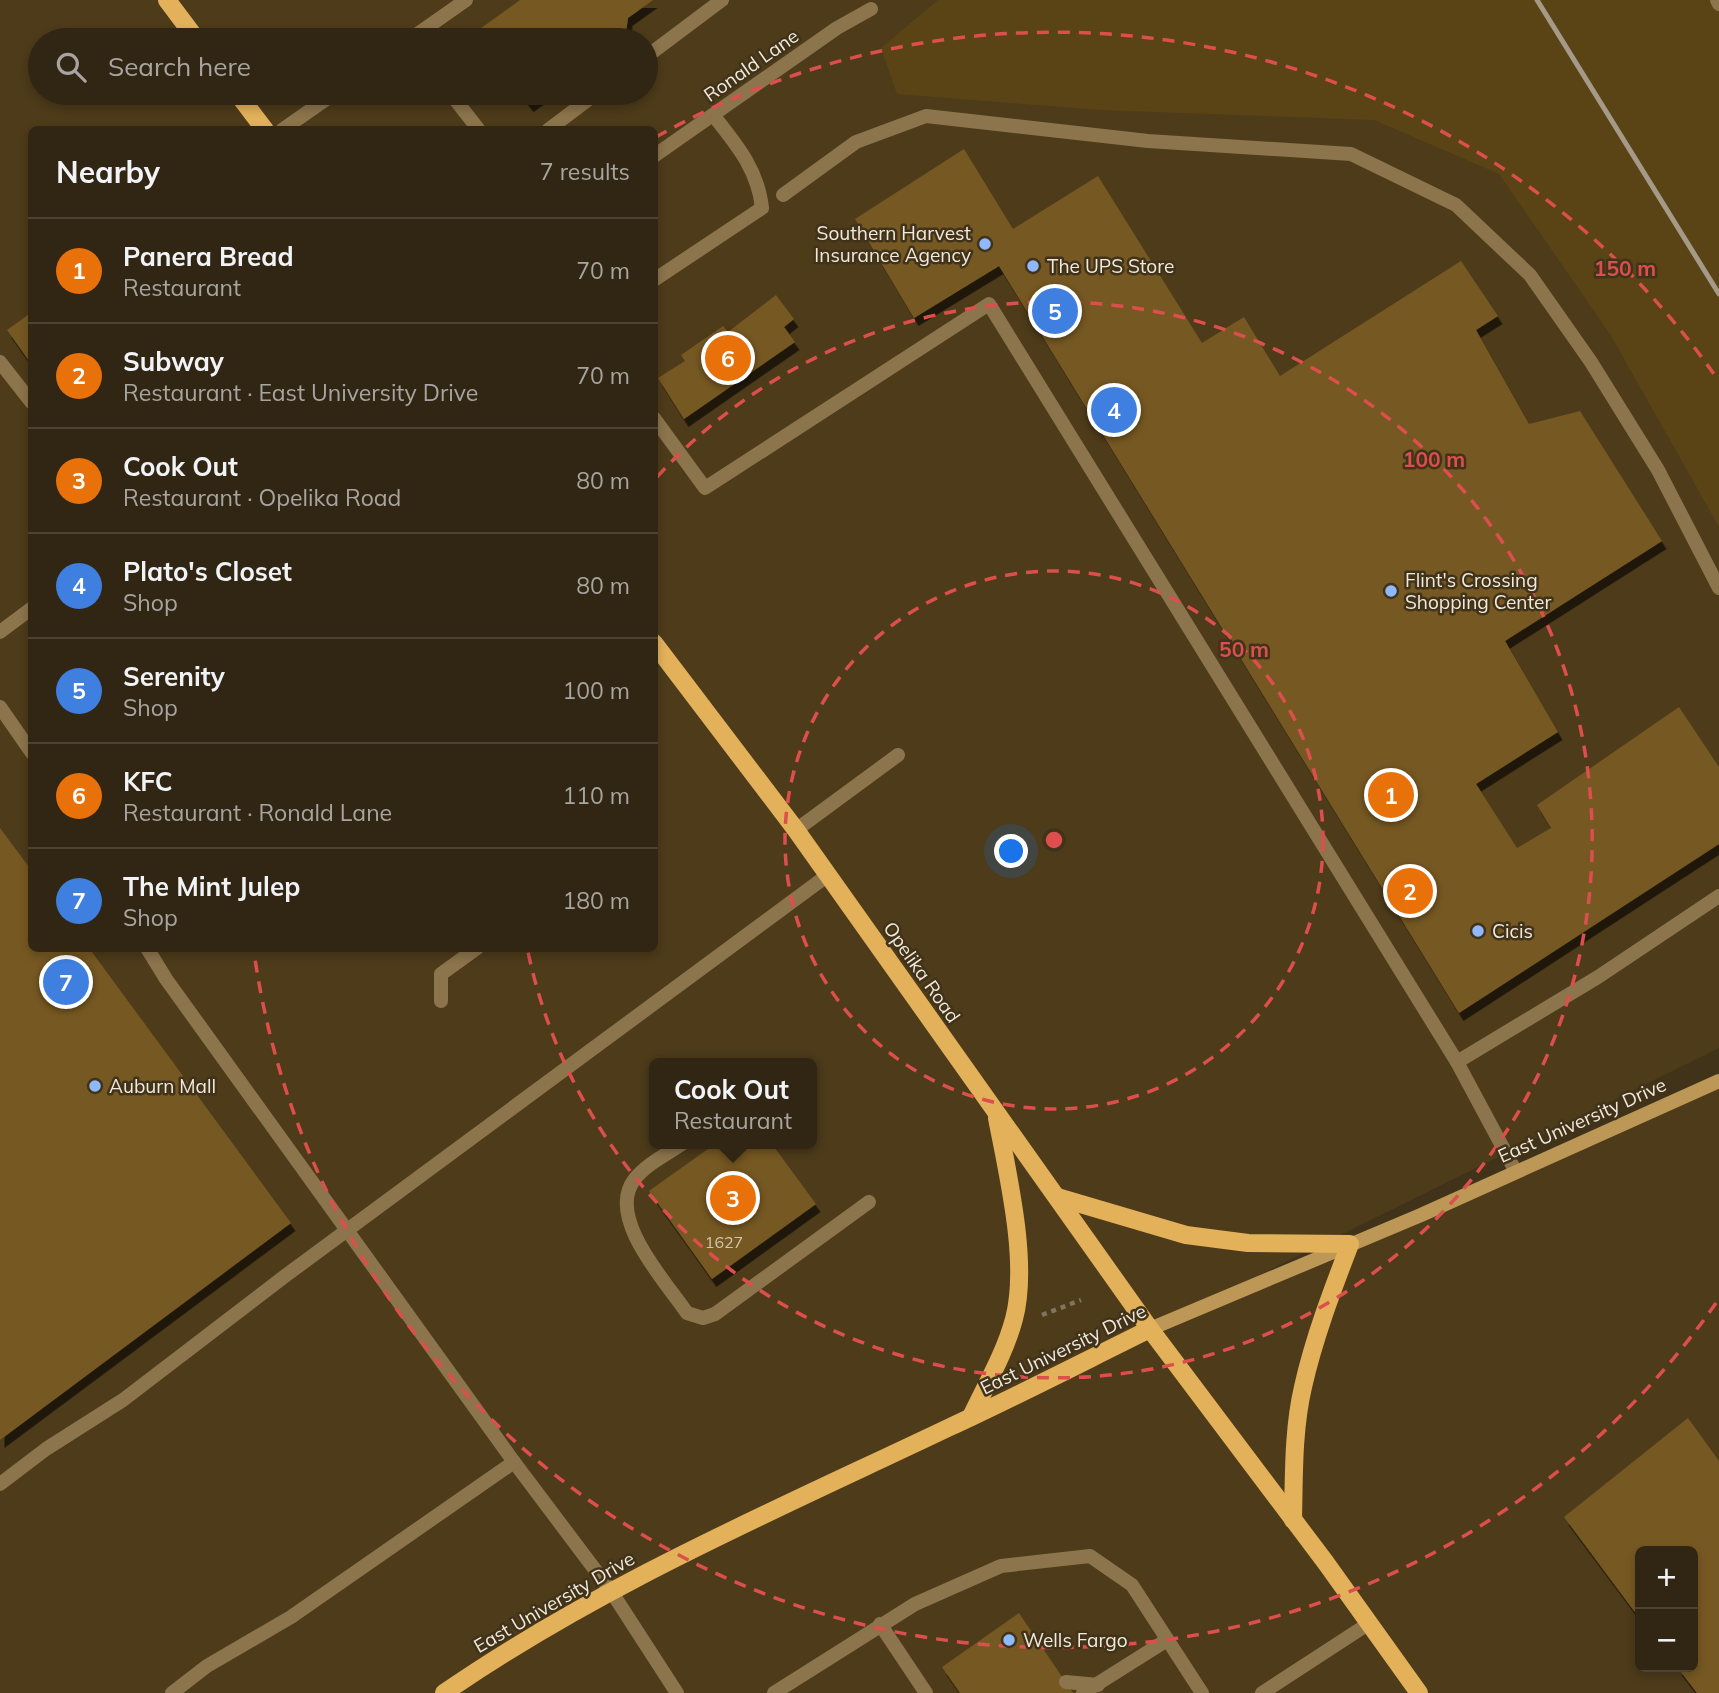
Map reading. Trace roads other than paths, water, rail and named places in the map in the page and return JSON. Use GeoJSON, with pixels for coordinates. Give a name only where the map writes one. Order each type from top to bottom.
{"type":"FeatureCollection","features":[{"type":"Feature","properties":{"kind":"main road"},"geometry":{"type":"LineString","coordinates":[[167,0],[188,28]]}},
{"type":"Feature","properties":{"kind":"main road"},"geometry":{"type":"LineString","coordinates":[[246,105],[262,126]]}},
{"type":"Feature","properties":{"kind":"main road","name":"Opelika Road"},"geometry":{"type":"LineString","coordinates":[[658,648],[796,830],[1150,1329],[1419,1693]]}},
{"type":"Feature","properties":{"kind":"main road","name":"East University Drive"},"geometry":{"type":"LineString","coordinates":[[444,1693],[492,1660],[611,1591],[726,1531],[971,1417],[1150,1329],[1516,1172],[1719,1081]]}},
{"type":"Feature","properties":{"kind":"main road"},"geometry":{"type":"LineString","coordinates":[[971,1417],[1006,1344],[1014,1318],[1021,1277],[996,1111]]}},
{"type":"Feature","properties":{"kind":"main road"},"geometry":{"type":"LineString","coordinates":[[1057,1197],[1186,1235],[1248,1243],[1350,1244],[1324,1312],[1302,1388],[1295,1440],[1293,1520]]}},
{"type":"Feature","properties":{"kind":"street"},"geometry":{"type":"LineString","coordinates":[[426,28],[466,0]]}},
{"type":"Feature","properties":{"kind":"street"},"geometry":{"type":"LineString","coordinates":[[658,48],[722,0]]}},
{"type":"Feature","properties":{"kind":"street","name":"Ronald Lane"},"geometry":{"type":"LineString","coordinates":[[658,153],[872,5]]}},
{"type":"Feature","properties":{"kind":"street"},"geometry":{"type":"LineString","coordinates":[[288,126],[318,105]]}},
{"type":"Feature","properties":{"kind":"street"},"geometry":{"type":"LineString","coordinates":[[459,105],[476,126]]}},
{"type":"Feature","properties":{"kind":"street"},"geometry":{"type":"LineString","coordinates":[[553,126],[581,105]]}},
{"type":"Feature","properties":{"kind":"street"},"geometry":{"type":"LineString","coordinates":[[658,277],[761,208],[759,183],[744,154],[713,115]]}},
{"type":"Feature","properties":{"kind":"street"},"geometry":{"type":"LineString","coordinates":[[783,195],[856,142],[926,116],[1148,141],[1351,154],[1456,205],[1530,275],[1591,362],[1658,470],[1719,588]]}},
{"type":"Feature","properties":{"kind":"street"},"geometry":{"type":"LineString","coordinates":[[658,423],[705,488],[989,304],[1457,1062],[1516,1172]]}},
{"type":"Feature","properties":{"kind":"street"},"geometry":{"type":"LineString","coordinates":[[0,362],[28,398]]}},
{"type":"Feature","properties":{"kind":"street"},"geometry":{"type":"LineString","coordinates":[[0,632],[28,611]]}},
{"type":"Feature","properties":{"kind":"street"},"geometry":{"type":"LineString","coordinates":[[0,707],[28,746]]}},
{"type":"Feature","properties":{"kind":"street"},"geometry":{"type":"LineString","coordinates":[[796,830],[898,755]]}},
{"type":"Feature","properties":{"kind":"street"},"geometry":{"type":"LineString","coordinates":[[0,1485],[46,1449],[123,1400],[828,875]]}},
{"type":"Feature","properties":{"kind":"street"},"geometry":{"type":"LineString","coordinates":[[1457,1062],[1644,948],[1719,897]]}},
{"type":"Feature","properties":{"kind":"street"},"geometry":{"type":"LineString","coordinates":[[149,952],[166,979],[514,1462],[611,1591],[677,1693]]}},
{"type":"Feature","properties":{"kind":"street"},"geometry":{"type":"LineString","coordinates":[[441,1001],[441,974],[471,952]]}},
{"type":"Feature","properties":{"kind":"street"},"geometry":{"type":"LineString","coordinates":[[676,1149],[634,1181],[626,1200],[630,1231],[687,1313],[703,1318],[715,1314],[869,1202]]}},
{"type":"Feature","properties":{"kind":"street"},"geometry":{"type":"LineString","coordinates":[[172,1693],[207,1666],[291,1617],[514,1462]]}},
{"type":"Feature","properties":{"kind":"street"},"geometry":{"type":"LineString","coordinates":[[774,1693],[915,1604],[1000,1566],[1090,1556],[1132,1585],[1202,1693]]}},
{"type":"Feature","properties":{"kind":"street"},"geometry":{"type":"LineString","coordinates":[[880,1624],[926,1693]]}},
{"type":"Feature","properties":{"kind":"street"},"geometry":{"type":"LineString","coordinates":[[1262,1693],[1368,1624]]}},
{"type":"Feature","properties":{"kind":"street"},"geometry":{"type":"LineString","coordinates":[[1083,1693],[1098,1688],[1167,1640]]}},
{"type":"Feature","properties":{"kind":"street"},"geometry":{"type":"LineString","coordinates":[[1066,1682],[1098,1688]]}},
{"type":"Feature","properties":{"kind":"railway"},"geometry":{"type":"LineString","coordinates":[[1537,0],[1719,294]]}},
{"type":"Feature","properties":{"kind":"place","name":"Southern Harvest Insurance Agency"},"geometry":{"type":"Point","coordinates":[985,244]}},
{"type":"Feature","properties":{"kind":"place","name":"The UPS Store"},"geometry":{"type":"Point","coordinates":[1033,266]}},
{"type":"Feature","properties":{"kind":"place","name":"Serenity"},"geometry":{"type":"Point","coordinates":[1055,311]}},
{"type":"Feature","properties":{"kind":"place","name":"KFC"},"geometry":{"type":"Point","coordinates":[728,358]}},
{"type":"Feature","properties":{"kind":"place","name":"Plato's Closet"},"geometry":{"type":"Point","coordinates":[1114,410]}},
{"type":"Feature","properties":{"kind":"place","name":"Flint's Crossing Shopping Center"},"geometry":{"type":"Point","coordinates":[1391,591]}},
{"type":"Feature","properties":{"kind":"place","name":"Panera Bread"},"geometry":{"type":"Point","coordinates":[1391,795]}},
{"type":"Feature","properties":{"kind":"place","name":"Subway"},"geometry":{"type":"Point","coordinates":[1410,891]}},
{"type":"Feature","properties":{"kind":"place","name":"Cicis"},"geometry":{"type":"Point","coordinates":[1478,931]}},
{"type":"Feature","properties":{"kind":"place","name":"The Mint Julep"},"geometry":{"type":"Point","coordinates":[66,982]}},
{"type":"Feature","properties":{"kind":"place","name":"Auburn Mall"},"geometry":{"type":"Point","coordinates":[95,1086]}},
{"type":"Feature","properties":{"kind":"place","name":"Cook Out"},"geometry":{"type":"Point","coordinates":[733,1198]}},
{"type":"Feature","properties":{"kind":"place","name":"Wells Fargo"},"geometry":{"type":"Point","coordinates":[1009,1640]}}]}
